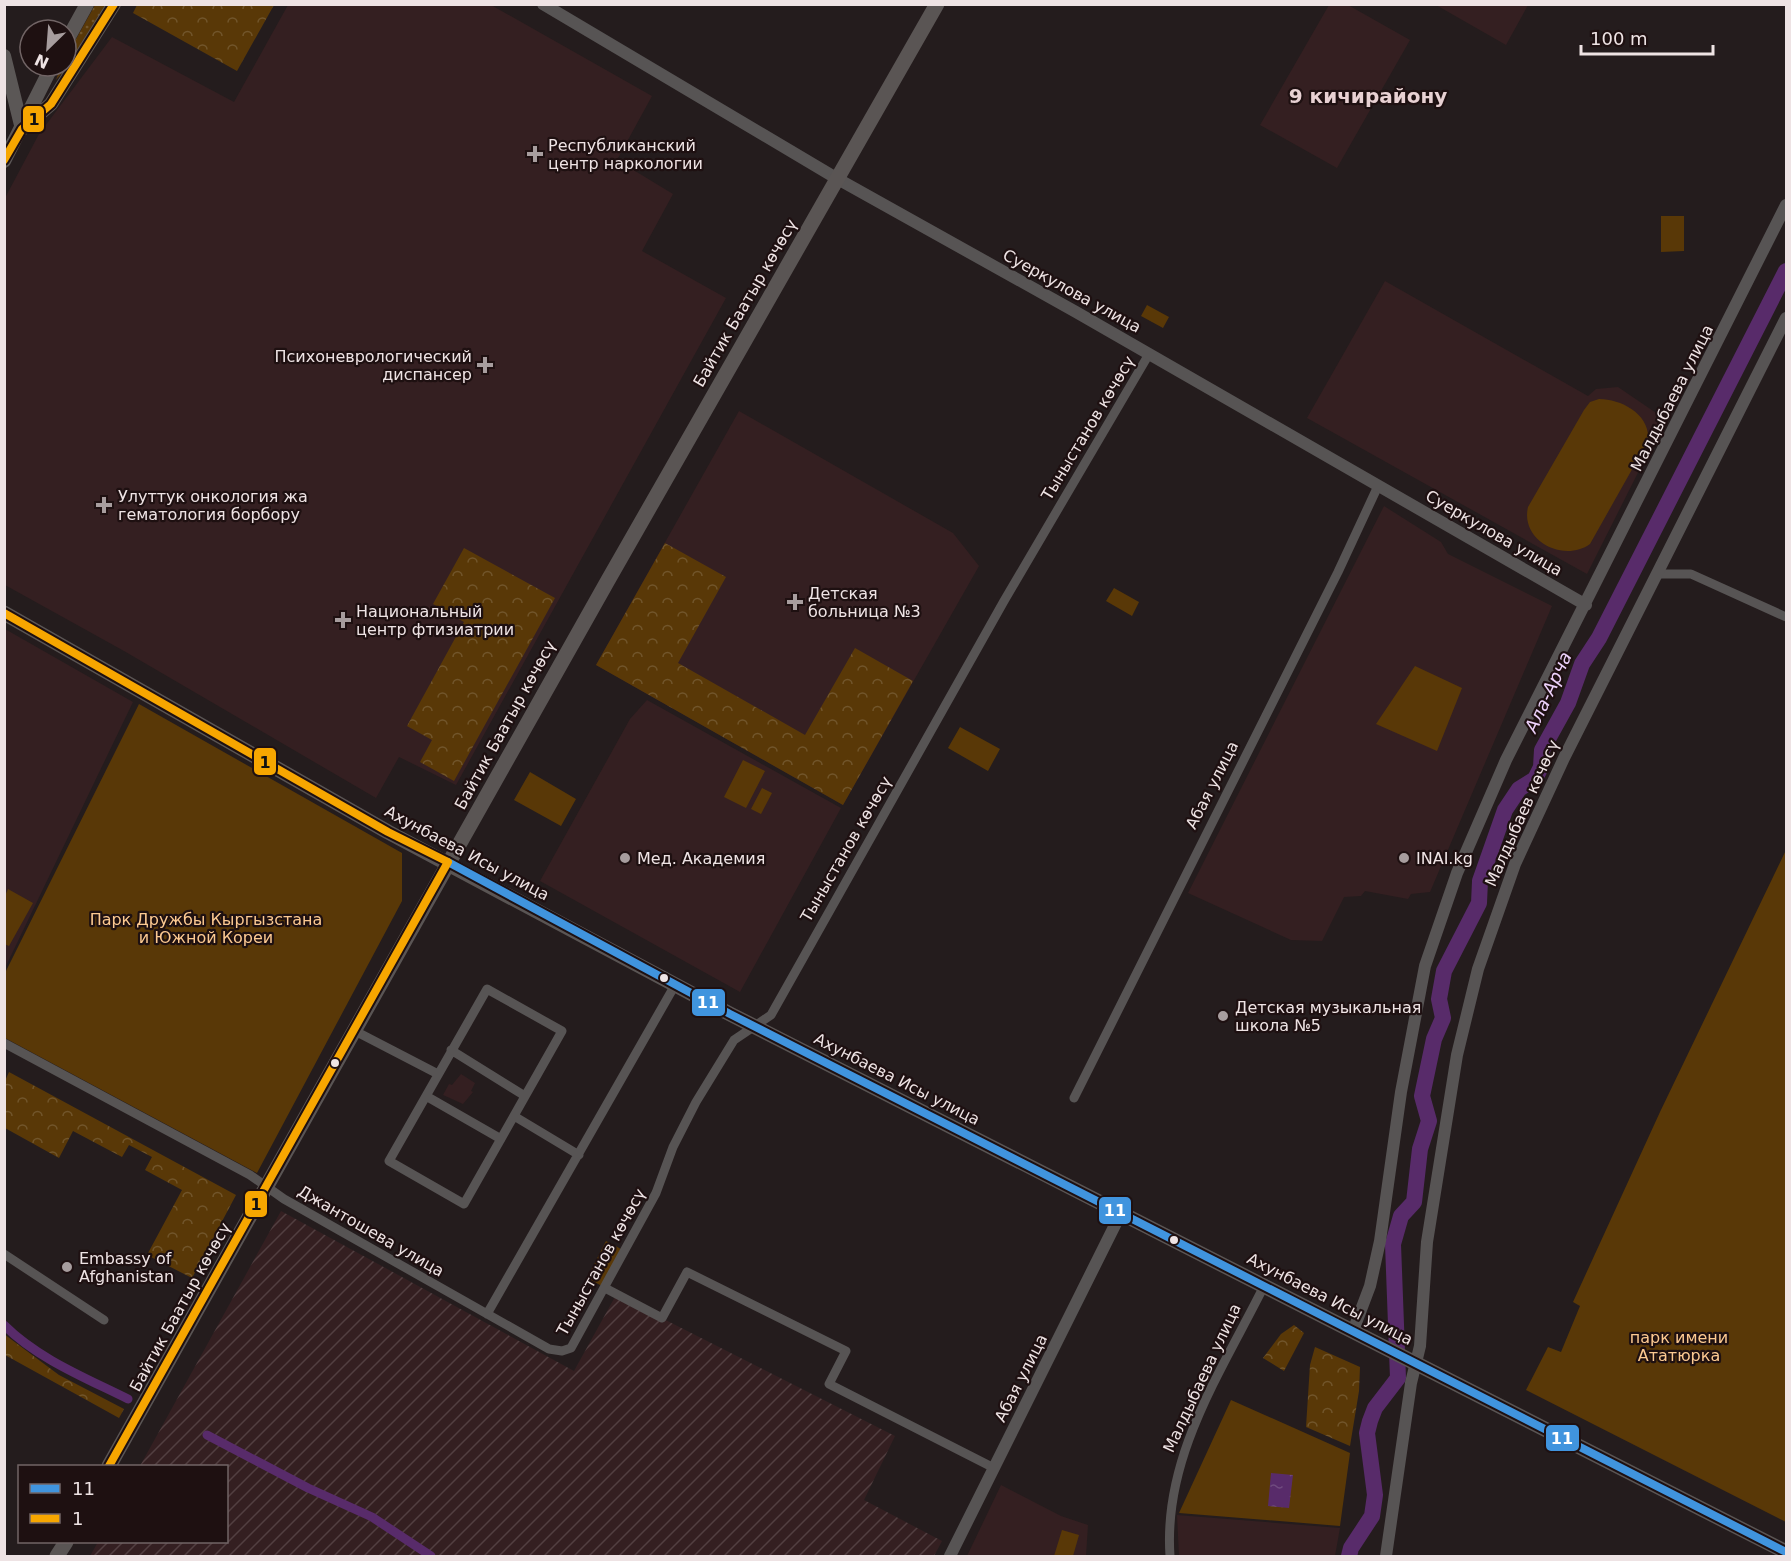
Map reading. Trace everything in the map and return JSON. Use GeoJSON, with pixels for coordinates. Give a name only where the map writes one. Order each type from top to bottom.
{"type":"FeatureCollection","features":[{"type":"Feature","properties":{"kind":"main road"},"geometry":{"type":"LineString","coordinates":[[78,20],[87,4]]}},
{"type":"Feature","properties":{"kind":"main road"},"geometry":{"type":"LineString","coordinates":[[22,129],[51,104],[114,4]]}},
{"type":"Feature","properties":{"kind":"main road","name":"Байтик Баатыр көчөсү"},"geometry":{"type":"LineString","coordinates":[[110,1465],[268,1187],[448,862],[937,4]]}},
{"type":"Feature","properties":{"kind":"main road"},"geometry":{"type":"LineString","coordinates":[[4,56],[22,129]]}},
{"type":"Feature","properties":{"kind":"main road"},"geometry":{"type":"LineString","coordinates":[[4,161],[22,129],[33,100],[45,78]]}},
{"type":"Feature","properties":{"kind":"main road","name":"Ахунбаева Исы улица"},"geometry":{"type":"LineString","coordinates":[[4,614],[376,825],[675,985],[1786,1552]]}},
{"type":"Feature","properties":{"kind":"main road"},"geometry":{"type":"LineString","coordinates":[[57,1557],[65,1543]]}},
{"type":"Feature","properties":{"kind":"street","name":"Суеркулова улица"},"geometry":{"type":"LineString","coordinates":[[543,4],[836,178],[1149,354],[1586,605]]}},
{"type":"Feature","properties":{"kind":"street","name":"Малдыбаева улица"},"geometry":{"type":"LineString","coordinates":[[1586,605],[1786,205]]}},
{"type":"Feature","properties":{"kind":"street","name":"Малдыбаев көчөсү"},"geometry":{"type":"LineString","coordinates":[[1411,1361],[1420,1346],[1426,1242],[1457,1055],[1478,969],[1523,845],[1564,758],[1786,318]]}},
{"type":"Feature","properties":{"kind":"street","name":"Тыныстанов көчөсү"},"geometry":{"type":"LineString","coordinates":[[567,1351],[575,1345],[656,1193],[673,1147],[696,1102],[734,1040],[771,1015],[1038,541],[1149,354]]}},
{"type":"Feature","properties":{"kind":"street","name":"Абая улица"},"geometry":{"type":"LineString","coordinates":[[1074,1098],[1338,572],[1378,486]]}},
{"type":"Feature","properties":{"kind":"street"},"geometry":{"type":"LineString","coordinates":[[1658,574],[1691,574],[1786,617]]}},
{"type":"Feature","properties":{"kind":"street"},"geometry":{"type":"LineString","coordinates":[[1353,1331],[1370,1286],[1380,1241],[1411,1033],[1432,943],[1484,808],[1586,605]]}},
{"type":"Feature","properties":{"kind":"street"},"geometry":{"type":"LineString","coordinates":[[487,1314],[675,985]]}},
{"type":"Feature","properties":{"kind":"street"},"geometry":{"type":"LineString","coordinates":[[487,989],[562,1031],[464,1204],[389,1161],[452,1050],[487,989]]}},
{"type":"Feature","properties":{"kind":"street"},"geometry":{"type":"LineString","coordinates":[[355,1031],[438,1074]]}},
{"type":"Feature","properties":{"kind":"street","name":"Джантошева улица"},"geometry":{"type":"LineString","coordinates":[[4,1042],[268,1187],[549,1349],[567,1351]]}},
{"type":"Feature","properties":{"kind":"street"},"geometry":{"type":"LineString","coordinates":[[452,1050],[525,1096]]}},
{"type":"Feature","properties":{"kind":"street"},"geometry":{"type":"LineString","coordinates":[[426,1096],[501,1139]]}},
{"type":"Feature","properties":{"kind":"street"},"geometry":{"type":"LineString","coordinates":[[514,1116],[579,1155]]}},
{"type":"Feature","properties":{"kind":"street","name":"Абая улица"},"geometry":{"type":"LineString","coordinates":[[950,1557],[1121,1213]]}},
{"type":"Feature","properties":{"kind":"street"},"geometry":{"type":"LineString","coordinates":[[4,1254],[104,1320]]}},
{"type":"Feature","properties":{"kind":"street"},"geometry":{"type":"LineString","coordinates":[[605,1288],[662,1318],[687,1272],[846,1351],[830,1384],[994,1468]]}},
{"type":"Feature","properties":{"kind":"street","name":"Малдыбаева улица"},"geometry":{"type":"LineString","coordinates":[[1170,1557],[1169,1518],[1179,1463],[1207,1398],[1264,1286]]}},
{"type":"Feature","properties":{"kind":"street"},"geometry":{"type":"LineString","coordinates":[[1386,1557],[1411,1361]]}},
{"type":"Feature","properties":{"kind":"shaded area"},"geometry":{"type":"Polygon","coordinates":[[[288,5],[491,5],[652,96],[617,160],[673,194],[642,251],[726,298],[456,785],[399,757],[376,798],[124,651],[5,585],[5,198],[39,134],[112,37],[234,102],[288,5]]]}},
{"type":"Feature","properties":{"kind":"shaded area"},"geometry":{"type":"Polygon","coordinates":[[[1329,5],[1348,5],[1410,40],[1337,168],[1260,125],[1329,5]]]}},
{"type":"Feature","properties":{"kind":"shaded area"},"geometry":{"type":"Polygon","coordinates":[[[1436,5],[1528,5],[1506,45],[1436,5]]]}},
{"type":"Feature","properties":{"kind":"shaded area"},"geometry":{"type":"Polygon","coordinates":[[[1385,281],[1588,396],[1596,389],[1618,387],[1665,419],[1587,574],[1307,418],[1385,281]]]}},
{"type":"Feature","properties":{"kind":"shaded area","name":"Детская больница №3"},"geometry":{"type":"Polygon","coordinates":[[[739,411],[953,533],[979,566],[843,805],[596,665],[739,411]]]}},
{"type":"Feature","properties":{"kind":"shaded area"},"geometry":{"type":"Polygon","coordinates":[[[1384,506],[1441,542],[1448,554],[1552,606],[1430,892],[1411,894],[1408,899],[1365,891],[1361,896],[1344,897],[1322,941],[1291,940],[1188,893],[1384,506]]]}},
{"type":"Feature","properties":{"kind":"shaded area"},"geometry":{"type":"Polygon","coordinates":[[[5,629],[133,702],[5,968],[5,629]]]}},
{"type":"Feature","properties":{"kind":"shaded area"},"geometry":{"type":"Polygon","coordinates":[[[647,700],[841,808],[740,992],[540,881],[630,719],[647,700]]]}},
{"type":"Feature","properties":{"kind":"shaded area"},"geometry":{"type":"Polygon","coordinates":[[[461,1074],[475,1083],[471,1091],[473,1092],[463,1104],[443,1095],[449,1084],[452,1085],[461,1074]]]}},
{"type":"Feature","properties":{"kind":"shaded area"},"geometry":{"type":"Polygon","coordinates":[[[281,1211],[574,1371],[616,1295],[895,1436],[864,1500],[942,1541],[934,1556],[90,1556],[97,1543],[228,1543],[228,1465],[141,1465],[281,1211]]]}},
{"type":"Feature","properties":{"kind":"shaded area"},"geometry":{"type":"Polygon","coordinates":[[[1001,1485],[1061,1516],[1088,1525],[1086,1556],[967,1556],[1001,1485]]]}},
{"type":"Feature","properties":{"kind":"shaded area"},"geometry":{"type":"Polygon","coordinates":[[[1177,1515],[1340,1528],[1335,1556],[1179,1556],[1177,1515]]]}},
{"type":"Feature","properties":{"kind":"green space"},"geometry":{"type":"Polygon","coordinates":[[[137,4],[274,5],[237,71],[133,13],[137,4]]]}},
{"type":"Feature","properties":{"kind":"green space"},"geometry":{"type":"Polygon","coordinates":[[[95,5],[106,5],[78,53],[78,35],[95,5]]]}},
{"type":"Feature","properties":{"kind":"green space"},"geometry":{"type":"Polygon","coordinates":[[[1661,216],[1684,216],[1684,251],[1661,252],[1661,216]]]}},
{"type":"Feature","properties":{"kind":"green space"},"geometry":{"type":"Polygon","coordinates":[[[1147,305],[1169,317],[1163,328],[1141,316],[1147,305]]]}},
{"type":"Feature","properties":{"kind":"green space"},"geometry":{"type":"Polygon","coordinates":[[[1599,399],[1625,405],[1640,416],[1648,432],[1648,441],[1590,544],[1580,549],[1557,550],[1537,539],[1527,519],[1528,507],[1584,410],[1590,402],[1599,399]]]}},
{"type":"Feature","properties":{"kind":"green space"},"geometry":{"type":"Polygon","coordinates":[[[665,543],[726,577],[678,663],[805,735],[855,648],[913,681],[843,805],[596,665],[665,543]]]}},
{"type":"Feature","properties":{"kind":"green space"},"geometry":{"type":"Polygon","coordinates":[[[464,548],[555,598],[454,781],[420,762],[432,740],[407,726],[464,622],[433,604],[464,548]]]}},
{"type":"Feature","properties":{"kind":"green space"},"geometry":{"type":"Polygon","coordinates":[[[1114,588],[1139,602],[1132,616],[1106,601],[1114,588]]]}},
{"type":"Feature","properties":{"kind":"green space"},"geometry":{"type":"Polygon","coordinates":[[[1415,666],[1462,688],[1437,751],[1376,724],[1415,666]]]}},
{"type":"Feature","properties":{"kind":"green space","name":"Парк Дружбы Кыргызстана и Южной Кореи"},"geometry":{"type":"Polygon","coordinates":[[[139,704],[402,853],[402,901],[257,1173],[5,1038],[5,973],[139,704]]]}},
{"type":"Feature","properties":{"kind":"green space"},"geometry":{"type":"Polygon","coordinates":[[[960,727],[1000,749],[988,771],[948,748],[960,727]]]}},
{"type":"Feature","properties":{"kind":"green space"},"geometry":{"type":"Polygon","coordinates":[[[743,760],[765,771],[746,808],[724,797],[743,760]]]}},
{"type":"Feature","properties":{"kind":"green space"},"geometry":{"type":"Polygon","coordinates":[[[530,772],[576,799],[561,826],[514,800],[530,772]]]}},
{"type":"Feature","properties":{"kind":"green space"},"geometry":{"type":"Polygon","coordinates":[[[762,788],[772,793],[761,814],[751,809],[762,788]]]}},
{"type":"Feature","properties":{"kind":"green space","name":"парк имени Ататюрка"},"geometry":{"type":"Polygon","coordinates":[[[1786,850],[1786,1522],[1526,1390],[1548,1347],[1561,1352],[1580,1306],[1573,1302],[1660,1112],[1786,850]]]}},
{"type":"Feature","properties":{"kind":"green space"},"geometry":{"type":"Polygon","coordinates":[[[8,889],[33,903],[9,946],[4,944],[5,896],[8,889]]]}},
{"type":"Feature","properties":{"kind":"green space"},"geometry":{"type":"Polygon","coordinates":[[[9,1072],[236,1195],[192,1278],[147,1255],[182,1190],[145,1170],[152,1157],[129,1145],[122,1157],[73,1131],[59,1158],[5,1128],[5,1081],[9,1072]]]}},
{"type":"Feature","properties":{"kind":"green space"},"geometry":{"type":"Polygon","coordinates":[[[606,1241],[621,1249],[602,1286],[587,1278],[606,1241]]]}},
{"type":"Feature","properties":{"kind":"green space"},"geometry":{"type":"Polygon","coordinates":[[[1294,1325],[1304,1333],[1284,1371],[1263,1358],[1281,1334],[1294,1325]]]}},
{"type":"Feature","properties":{"kind":"green space"},"geometry":{"type":"Polygon","coordinates":[[[4,1334],[59,1375],[124,1409],[119,1418],[5,1355],[4,1334]]]}},
{"type":"Feature","properties":{"kind":"green space"},"geometry":{"type":"Polygon","coordinates":[[[1315,1347],[1360,1367],[1359,1391],[1350,1446],[1306,1427],[1310,1365],[1315,1347]]]}},
{"type":"Feature","properties":{"kind":"green space"},"geometry":{"type":"Polygon","coordinates":[[[1231,1400],[1350,1453],[1340,1526],[1179,1513],[1231,1400]]]}},
{"type":"Feature","properties":{"kind":"green space"},"geometry":{"type":"Polygon","coordinates":[[[1062,1530],[1079,1535],[1073,1556],[1054,1556],[1062,1530]]]}},
{"type":"Feature","properties":{"kind":"water"},"geometry":{"type":"Polygon","coordinates":[[[1271,1473],[1293,1475],[1289,1508],[1268,1506],[1271,1473]]]}},
{"type":"Feature","properties":{"kind":"waterway","name":"Ала-Арча"},"geometry":{"type":"LineString","coordinates":[[1349,1556],[1351,1548],[1372,1516],[1375,1495],[1367,1433],[1370,1421],[1375,1408],[1398,1378],[1393,1244],[1401,1216],[1414,1202],[1420,1149],[1429,1121],[1422,1096],[1434,1039],[1443,1018],[1439,999],[1444,971],[1479,903],[1480,881],[1505,810],[1519,789],[1535,779],[1541,767],[1542,750],[1568,703],[1582,664],[1599,638],[1786,271]]}},
{"type":"Feature","properties":{"kind":"waterway"},"geometry":{"type":"LineString","coordinates":[[4,1325],[47,1358],[128,1399]]}},
{"type":"Feature","properties":{"kind":"waterway"},"geometry":{"type":"LineString","coordinates":[[207,1435],[308,1488],[372,1517],[431,1556]]}},
{"type":"Feature","properties":{"kind":"transit line","name":"1"},"geometry":{"type":"LineString","coordinates":[[4,160],[22,129],[51,104],[114,4]]}},
{"type":"Feature","properties":{"kind":"transit line","name":"1"},"geometry":{"type":"LineString","coordinates":[[4,613],[388,832],[448,862],[110,1465]]}},
{"type":"Feature","properties":{"kind":"transit line","name":"11"},"geometry":{"type":"LineString","coordinates":[[448,862],[730,1014],[1786,1552]]}},
{"type":"Feature","properties":{"kind":"place","name":"Республиканский центр наркологии"},"geometry":{"type":"Point","coordinates":[535,154]}},
{"type":"Feature","properties":{"kind":"place","name":"Психоневрологический диспансер"},"geometry":{"type":"Point","coordinates":[485,365]}},
{"type":"Feature","properties":{"kind":"place","name":"Улуттук онкология жа гематология борбору"},"geometry":{"type":"Point","coordinates":[104,505]}},
{"type":"Feature","properties":{"kind":"place","name":"Детская больница №3"},"geometry":{"type":"Point","coordinates":[795,602]}},
{"type":"Feature","properties":{"kind":"place","name":"Национальный центр фтизиатрии"},"geometry":{"type":"Point","coordinates":[343,620]}},
{"type":"Feature","properties":{"kind":"place","name":"Мед. Академия"},"geometry":{"type":"Point","coordinates":[625,858]}},
{"type":"Feature","properties":{"kind":"place","name":"INAI.kg"},"geometry":{"type":"Point","coordinates":[1404,858]}},
{"type":"Feature","properties":{"kind":"place","name":"Детская музыкальная школа №5"},"geometry":{"type":"Point","coordinates":[1223,1016]}},
{"type":"Feature","properties":{"kind":"place","name":"Embassy of Afghanistan"},"geometry":{"type":"Point","coordinates":[67,1267]}},
{"type":"Feature","properties":{"kind":"district","name":"9 кичирайону"},"geometry":{"type":"Point","coordinates":[1368,96]}}]}
